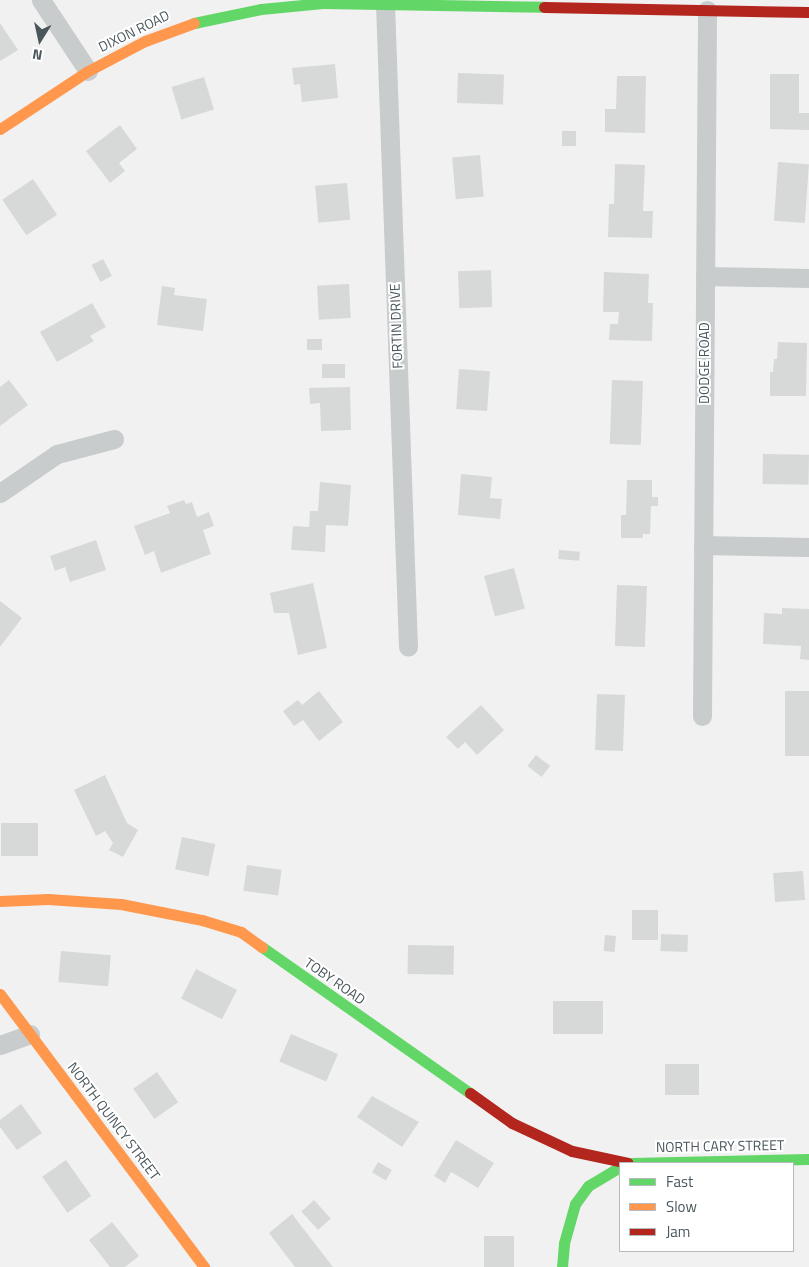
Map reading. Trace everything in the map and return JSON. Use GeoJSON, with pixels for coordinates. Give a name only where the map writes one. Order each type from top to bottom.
{"type":"FeatureCollection","features":[{"type":"Feature","properties":{"kind":"main road","name":"DIXON ROAD"},"geometry":{"type":"LineString","coordinates":[[0,129],[88,71],[177,27],[204,19],[260,9],[323,3],[809,12]]}},
{"type":"Feature","properties":{"kind":"main road","name":"TOBY ROAD"},"geometry":{"type":"LineString","coordinates":[[0,901],[48,899],[121,904],[202,920],[240,932],[512,1123],[572,1151],[623,1162]]}},
{"type":"Feature","properties":{"kind":"main road","name":"NORTH QUINCY STREET"},"geometry":{"type":"LineString","coordinates":[[0,994],[204,1267]]}},
{"type":"Feature","properties":{"kind":"main road","name":"NORTH CARY STREET"},"geometry":{"type":"LineString","coordinates":[[676,1162],[809,1159]]}},
{"type":"Feature","properties":{"kind":"main road"},"geometry":{"type":"LineString","coordinates":[[562,1267],[564,1243],[575,1204],[588,1186],[619,1168]]}},
{"type":"Feature","properties":{"kind":"street"},"geometry":{"type":"LineString","coordinates":[[41,0],[88,71]]}},
{"type":"Feature","properties":{"kind":"street","name":"FORTIN DRIVE"},"geometry":{"type":"LineString","coordinates":[[385,4],[408,647]]}},
{"type":"Feature","properties":{"kind":"street","name":"DODGE ROAD"},"geometry":{"type":"LineString","coordinates":[[702,716],[707,10]]}},
{"type":"Feature","properties":{"kind":"street"},"geometry":{"type":"LineString","coordinates":[[705,276],[809,278]]}},
{"type":"Feature","properties":{"kind":"street"},"geometry":{"type":"LineString","coordinates":[[0,493],[57,454],[114,439]]}},
{"type":"Feature","properties":{"kind":"street"},"geometry":{"type":"LineString","coordinates":[[703,545],[809,547]]}},
{"type":"Feature","properties":{"kind":"street"},"geometry":{"type":"LineString","coordinates":[[0,1045],[30,1034]]}},
{"type":"Feature","properties":{"kind":"building"},"geometry":{"type":"Polygon","coordinates":[[[0,23],[18,50],[0,61],[0,23]]]}},
{"type":"Feature","properties":{"kind":"building"},"geometry":{"type":"Polygon","coordinates":[[[335,64],[338,98],[302,102],[300,84],[294,85],[292,68],[335,64]]]}},
{"type":"Feature","properties":{"kind":"building"},"geometry":{"type":"Polygon","coordinates":[[[458,73],[504,75],[503,105],[457,103],[458,73]]]}},
{"type":"Feature","properties":{"kind":"building"},"geometry":{"type":"Polygon","coordinates":[[[770,74],[799,74],[799,113],[809,113],[809,130],[770,129],[770,74]]]}},
{"type":"Feature","properties":{"kind":"building"},"geometry":{"type":"Polygon","coordinates":[[[617,76],[646,76],[645,133],[605,132],[605,109],[616,109],[617,76]]]}},
{"type":"Feature","properties":{"kind":"building"},"geometry":{"type":"Polygon","coordinates":[[[204,77],[214,110],[181,119],[171,87],[204,77]]]}},
{"type":"Feature","properties":{"kind":"building"},"geometry":{"type":"Polygon","coordinates":[[[120,125],[137,149],[119,163],[125,171],[110,183],[86,151],[120,125]]]}},
{"type":"Feature","properties":{"kind":"building"},"geometry":{"type":"Polygon","coordinates":[[[562,131],[576,131],[576,146],[562,146],[562,131]]]}},
{"type":"Feature","properties":{"kind":"building"},"geometry":{"type":"Polygon","coordinates":[[[480,155],[484,197],[456,199],[452,157],[480,155]]]}},
{"type":"Feature","properties":{"kind":"building"},"geometry":{"type":"Polygon","coordinates":[[[778,162],[809,164],[805,223],[774,221],[778,162]]]}},
{"type":"Feature","properties":{"kind":"building"},"geometry":{"type":"Polygon","coordinates":[[[615,164],[645,165],[643,211],[653,211],[652,238],[608,237],[609,204],[614,204],[615,164]]]}},
{"type":"Feature","properties":{"kind":"building"},"geometry":{"type":"Polygon","coordinates":[[[33,179],[57,215],[26,235],[2,200],[33,179]]]}},
{"type":"Feature","properties":{"kind":"building"},"geometry":{"type":"Polygon","coordinates":[[[347,183],[350,220],[318,223],[315,186],[347,183]]]}},
{"type":"Feature","properties":{"kind":"building"},"geometry":{"type":"Polygon","coordinates":[[[103,259],[112,276],[100,282],[92,265],[103,259]]]}},
{"type":"Feature","properties":{"kind":"building"},"geometry":{"type":"Polygon","coordinates":[[[491,270],[492,307],[459,308],[458,271],[491,270]]]}},
{"type":"Feature","properties":{"kind":"building"},"geometry":{"type":"Polygon","coordinates":[[[604,272],[649,274],[648,303],[653,303],[652,341],[609,340],[610,324],[618,324],[619,312],[603,312],[604,272]]]}},
{"type":"Feature","properties":{"kind":"building"},"geometry":{"type":"Polygon","coordinates":[[[349,284],[351,318],[319,320],[317,286],[349,284]]]}},
{"type":"Feature","properties":{"kind":"building"},"geometry":{"type":"Polygon","coordinates":[[[162,286],[175,288],[174,295],[207,299],[203,331],[157,325],[162,286]]]}},
{"type":"Feature","properties":{"kind":"building"},"geometry":{"type":"Polygon","coordinates":[[[92,303],[106,327],[90,336],[94,341],[57,362],[40,332],[92,303]]]}},
{"type":"Feature","properties":{"kind":"building"},"geometry":{"type":"Polygon","coordinates":[[[307,339],[322,339],[322,350],[307,350],[307,339]]]}},
{"type":"Feature","properties":{"kind":"building"},"geometry":{"type":"Polygon","coordinates":[[[778,342],[807,343],[806,396],[770,396],[770,372],[773,372],[774,359],[777,359],[778,342]]]}},
{"type":"Feature","properties":{"kind":"building"},"geometry":{"type":"Polygon","coordinates":[[[322,364],[345,364],[345,378],[322,378],[322,364]]]}},
{"type":"Feature","properties":{"kind":"building"},"geometry":{"type":"Polygon","coordinates":[[[459,369],[490,371],[487,411],[456,409],[459,369]]]}},
{"type":"Feature","properties":{"kind":"building"},"geometry":{"type":"Polygon","coordinates":[[[9,380],[28,405],[0,426],[0,387],[9,380]]]}},
{"type":"Feature","properties":{"kind":"building"},"geometry":{"type":"Polygon","coordinates":[[[612,380],[643,381],[641,445],[610,444],[612,380]]]}},
{"type":"Feature","properties":{"kind":"building"},"geometry":{"type":"Polygon","coordinates":[[[350,387],[351,430],[321,431],[320,403],[310,404],[309,388],[350,387]]]}},
{"type":"Feature","properties":{"kind":"building"},"geometry":{"type":"Polygon","coordinates":[[[763,454],[809,455],[808,485],[762,484],[763,454]]]}},
{"type":"Feature","properties":{"kind":"building"},"geometry":{"type":"Polygon","coordinates":[[[461,474],[492,477],[490,498],[502,499],[500,519],[458,515],[461,474]]]}},
{"type":"Feature","properties":{"kind":"building"},"geometry":{"type":"Polygon","coordinates":[[[627,480],[652,480],[652,497],[658,497],[658,506],[651,506],[650,534],[643,534],[643,538],[621,538],[621,515],[626,515],[627,480]]]}},
{"type":"Feature","properties":{"kind":"building"},"geometry":{"type":"Polygon","coordinates":[[[320,482],[351,485],[348,526],[326,525],[325,552],[291,550],[293,526],[309,527],[310,511],[318,511],[320,482]]]}},
{"type":"Feature","properties":{"kind":"building"},"geometry":{"type":"Polygon","coordinates":[[[184,500],[186,504],[192,502],[197,517],[209,512],[214,526],[203,530],[211,554],[161,573],[154,551],[145,555],[134,526],[170,513],[167,506],[184,500]]]}},
{"type":"Feature","properties":{"kind":"building"},"geometry":{"type":"Polygon","coordinates":[[[96,540],[106,570],[70,582],[65,567],[55,571],[50,556],[96,540]]]}},
{"type":"Feature","properties":{"kind":"building"},"geometry":{"type":"Polygon","coordinates":[[[559,550],[580,552],[579,561],[558,559],[559,550]]]}},
{"type":"Feature","properties":{"kind":"building"},"geometry":{"type":"Polygon","coordinates":[[[514,568],[525,609],[495,617],[484,576],[514,568]]]}},
{"type":"Feature","properties":{"kind":"building"},"geometry":{"type":"Polygon","coordinates":[[[313,583],[327,648],[298,655],[289,613],[274,613],[270,593],[313,583]]]}},
{"type":"Feature","properties":{"kind":"building"},"geometry":{"type":"Polygon","coordinates":[[[617,585],[647,586],[645,647],[615,646],[617,585]]]}},
{"type":"Feature","properties":{"kind":"building"},"geometry":{"type":"Polygon","coordinates":[[[0,601],[22,618],[0,647],[0,601]]]}},
{"type":"Feature","properties":{"kind":"building"},"geometry":{"type":"Polygon","coordinates":[[[782,608],[809,609],[809,660],[800,659],[801,646],[763,644],[764,613],[782,614],[782,608]]]}},
{"type":"Feature","properties":{"kind":"building"},"geometry":{"type":"Polygon","coordinates":[[[319,691],[343,722],[319,741],[303,720],[294,726],[283,711],[298,700],[302,705],[319,691]]]}},
{"type":"Feature","properties":{"kind":"building"},"geometry":{"type":"Polygon","coordinates":[[[785,691],[809,691],[809,756],[785,756],[785,691]]]}},
{"type":"Feature","properties":{"kind":"building"},"geometry":{"type":"Polygon","coordinates":[[[597,694],[625,695],[623,751],[595,750],[597,694]]]}},
{"type":"Feature","properties":{"kind":"building"},"geometry":{"type":"Polygon","coordinates":[[[481,705],[504,730],[477,755],[465,742],[458,749],[446,737],[481,705]]]}},
{"type":"Feature","properties":{"kind":"building"},"geometry":{"type":"Polygon","coordinates":[[[536,755],[550,766],[542,777],[527,766],[536,755]]]}},
{"type":"Feature","properties":{"kind":"building"},"geometry":{"type":"Polygon","coordinates":[[[105,775],[127,823],[138,830],[123,857],[109,850],[113,843],[105,831],[96,836],[74,790],[105,775]]]}},
{"type":"Feature","properties":{"kind":"building"},"geometry":{"type":"Polygon","coordinates":[[[1,823],[38,823],[38,856],[1,856],[1,823]]]}},
{"type":"Feature","properties":{"kind":"building"},"geometry":{"type":"Polygon","coordinates":[[[182,837],[215,844],[208,876],[175,869],[182,837]]]}},
{"type":"Feature","properties":{"kind":"building"},"geometry":{"type":"Polygon","coordinates":[[[247,865],[282,870],[278,896],[243,891],[247,865]]]}},
{"type":"Feature","properties":{"kind":"building"},"geometry":{"type":"Polygon","coordinates":[[[803,871],[805,900],[775,902],[773,873],[803,871]]]}},
{"type":"Feature","properties":{"kind":"building"},"geometry":{"type":"Polygon","coordinates":[[[632,910],[658,910],[658,940],[632,940],[632,910]]]}},
{"type":"Feature","properties":{"kind":"building"},"geometry":{"type":"Polygon","coordinates":[[[661,934],[688,935],[687,952],[660,951],[661,934]]]}},
{"type":"Feature","properties":{"kind":"building"},"geometry":{"type":"Polygon","coordinates":[[[605,935],[616,936],[615,952],[604,951],[605,935]]]}},
{"type":"Feature","properties":{"kind":"building"},"geometry":{"type":"Polygon","coordinates":[[[408,945],[454,946],[453,975],[407,974],[408,945]]]}},
{"type":"Feature","properties":{"kind":"building"},"geometry":{"type":"Polygon","coordinates":[[[61,951],[111,955],[108,986],[58,982],[61,951]]]}},
{"type":"Feature","properties":{"kind":"building"},"geometry":{"type":"Polygon","coordinates":[[[196,969],[237,990],[222,1019],[181,998],[196,969]]]}},
{"type":"Feature","properties":{"kind":"building"},"geometry":{"type":"Polygon","coordinates":[[[553,1001],[603,1001],[603,1034],[553,1034],[553,1001]]]}},
{"type":"Feature","properties":{"kind":"building"},"geometry":{"type":"Polygon","coordinates":[[[291,1034],[338,1054],[326,1082],[279,1062],[291,1034]]]}},
{"type":"Feature","properties":{"kind":"building"},"geometry":{"type":"Polygon","coordinates":[[[665,1064],[699,1064],[699,1095],[665,1095],[665,1064]]]}},
{"type":"Feature","properties":{"kind":"building"},"geometry":{"type":"Polygon","coordinates":[[[157,1072],[178,1102],[154,1119],[133,1089],[157,1072]]]}},
{"type":"Feature","properties":{"kind":"building"},"geometry":{"type":"Polygon","coordinates":[[[372,1096],[419,1122],[402,1147],[357,1117],[372,1096]]]}},
{"type":"Feature","properties":{"kind":"building"},"geometry":{"type":"Polygon","coordinates":[[[21,1104],[42,1133],[17,1150],[0,1127],[0,1120],[21,1104]]]}},
{"type":"Feature","properties":{"kind":"building"},"geometry":{"type":"Polygon","coordinates":[[[456,1140],[494,1163],[478,1188],[451,1172],[445,1183],[434,1176],[456,1140]]]}},
{"type":"Feature","properties":{"kind":"building"},"geometry":{"type":"Polygon","coordinates":[[[66,1160],[91,1196],[67,1213],[42,1177],[66,1160]]]}},
{"type":"Feature","properties":{"kind":"building"},"geometry":{"type":"Polygon","coordinates":[[[378,1162],[392,1170],[386,1180],[372,1172],[378,1162]]]}},
{"type":"Feature","properties":{"kind":"building"},"geometry":{"type":"Polygon","coordinates":[[[314,1200],[331,1219],[318,1230],[301,1211],[314,1200]]]}},
{"type":"Feature","properties":{"kind":"building"},"geometry":{"type":"Polygon","coordinates":[[[292,1214],[333,1267],[295,1267],[269,1233],[292,1214]]]}},
{"type":"Feature","properties":{"kind":"building"},"geometry":{"type":"Polygon","coordinates":[[[112,1222],[139,1256],[125,1267],[110,1267],[89,1240],[112,1222]]]}},
{"type":"Feature","properties":{"kind":"building"},"geometry":{"type":"Polygon","coordinates":[[[484,1236],[514,1236],[514,1267],[484,1267],[484,1236]]]}},
{"type":"Feature","properties":{"kind":"traffic: fast"},"geometry":{"type":"LineString","coordinates":[[194,23],[261,9],[323,3],[544,7]]}},
{"type":"Feature","properties":{"kind":"traffic: fast"},"geometry":{"type":"LineString","coordinates":[[262,947],[470,1093]]}},
{"type":"Feature","properties":{"kind":"traffic: fast"},"geometry":{"type":"LineString","coordinates":[[676,1162],[809,1159]]}},
{"type":"Feature","properties":{"kind":"traffic: fast"},"geometry":{"type":"LineString","coordinates":[[562,1267],[564,1243],[575,1204],[588,1186],[619,1168]]}},
{"type":"Feature","properties":{"kind":"traffic: slow"},"geometry":{"type":"LineString","coordinates":[[0,129],[88,71],[145,41],[194,23]]}},
{"type":"Feature","properties":{"kind":"traffic: slow"},"geometry":{"type":"LineString","coordinates":[[0,901],[48,899],[121,904],[202,920],[241,932],[262,947]]}},
{"type":"Feature","properties":{"kind":"traffic: slow"},"geometry":{"type":"LineString","coordinates":[[0,994],[204,1267]]}},
{"type":"Feature","properties":{"kind":"traffic: jam"},"geometry":{"type":"LineString","coordinates":[[544,7],[809,12]]}},
{"type":"Feature","properties":{"kind":"traffic: jam"},"geometry":{"type":"LineString","coordinates":[[470,1093],[512,1123],[572,1151],[623,1162]]}}]}
